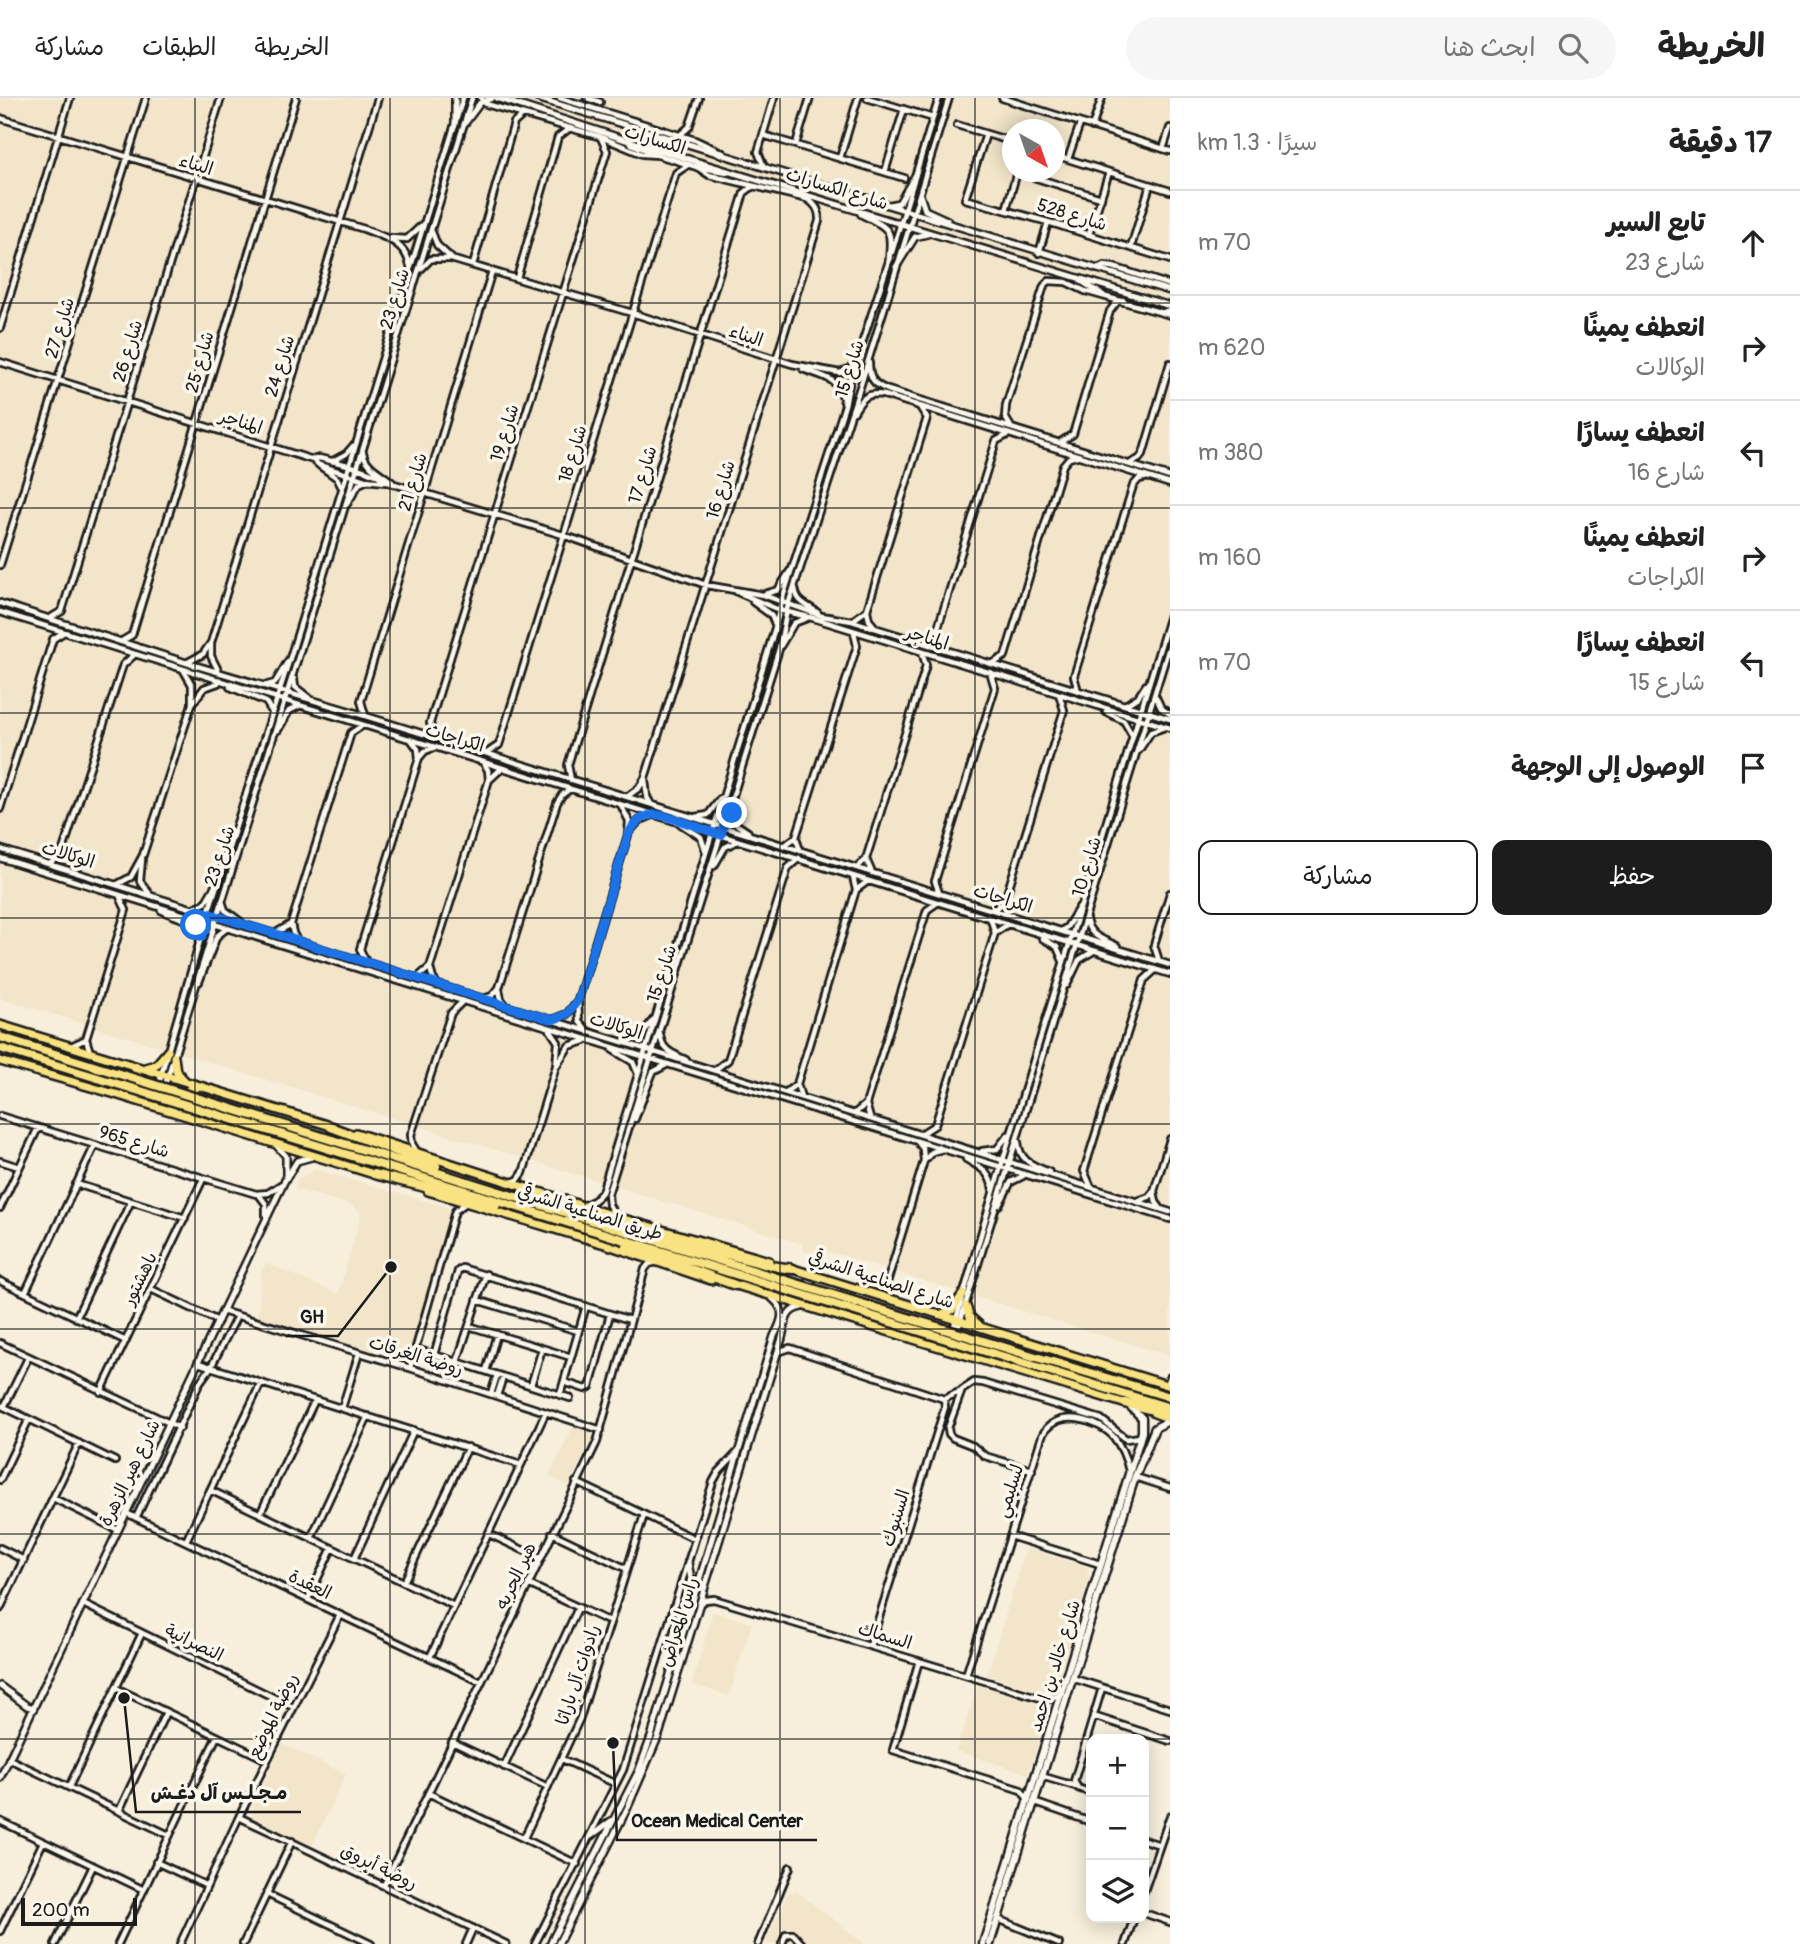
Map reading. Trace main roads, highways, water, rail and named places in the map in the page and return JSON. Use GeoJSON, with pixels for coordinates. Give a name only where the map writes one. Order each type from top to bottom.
{"type":"FeatureCollection","features":[{"type":"Feature","properties":{"kind":"highway","name":"طريق الصناعية الشرقي"},"geometry":{"type":"LineString","coordinates":[[0,1038],[527,1210],[762,1278],[1015,1356],[1170,1408]]}},
{"type":"Feature","properties":{"kind":"highway","name":"طريق الصناعية الشرقي"},"geometry":{"type":"LineString","coordinates":[[0,1048],[331,1144],[464,1179],[643,1236],[762,1278]]}},
{"type":"Feature","properties":{"kind":"highway"},"geometry":{"type":"LineString","coordinates":[[331,1126],[464,1179]]}},
{"type":"Feature","properties":{"kind":"highway"},"geometry":{"type":"LineString","coordinates":[[374,1174],[483,1202],[527,1210]]}},
{"type":"Feature","properties":{"kind":"highway"},"geometry":{"type":"LineString","coordinates":[[579,1226],[735,1285]]}},
{"type":"Feature","properties":{"kind":"highway"},"geometry":{"type":"LineString","coordinates":[[643,1236],[682,1241],[771,1266],[793,1269]]}},
{"type":"Feature","properties":{"kind":"highway","name":"طريق الصناعية الشرقي"},"geometry":{"type":"LineString","coordinates":[[1015,1356],[1170,1397]]}},
{"type":"Feature","properties":{"kind":"highway"},"geometry":{"type":"LineString","coordinates":[[1125,1403],[1170,1418]]}},
{"type":"Feature","properties":{"kind":"main road","name":"طريق الصناعية الشرقي"},"geometry":{"type":"LineString","coordinates":[[0,1025],[397,1146],[582,1206]]}},
{"type":"Feature","properties":{"kind":"main road"},"geometry":{"type":"LineString","coordinates":[[112,1093],[130,1092],[137,1087],[140,1080],[133,1066],[153,1067],[171,1054],[176,1071],[188,1084]]}},
{"type":"Feature","properties":{"kind":"main road","name":"طريق الصناعية الشرقي"},"geometry":{"type":"LineString","coordinates":[[0,1061],[318,1156],[704,1278],[735,1285]]}},
{"type":"Feature","properties":{"kind":"main road"},"geometry":{"type":"LineString","coordinates":[[190,1117],[181,1107],[183,1094],[190,1088],[204,1088]]}},
{"type":"Feature","properties":{"kind":"main road","name":"شارع الصناعية الشرقي"},"geometry":{"type":"LineString","coordinates":[[582,1206],[1169,1383]]}},
{"type":"Feature","properties":{"kind":"main road"},"geometry":{"type":"LineString","coordinates":[[735,1285],[1125,1403],[1139,1413],[1144,1424],[1147,1420],[1152,1420],[1155,1428],[1170,1418]]}},
{"type":"Feature","properties":{"kind":"main road"},"geometry":{"type":"LineString","coordinates":[[934,1314],[950,1312],[962,1294]]}},
{"type":"Feature","properties":{"kind":"main road"},"geometry":{"type":"LineString","coordinates":[[966,1306],[972,1320],[985,1329]]}},
{"type":"Feature","properties":{"kind":"main road"},"geometry":{"type":"LineString","coordinates":[[914,1340],[924,1335],[929,1327],[924,1310]]}},
{"type":"Feature","properties":{"kind":"main road"},"geometry":{"type":"LineString","coordinates":[[987,1362],[976,1352],[974,1341],[981,1333],[1001,1334]]}},
{"type":"Feature","properties":{"kind":"main road","name":"شارع خالد بن احمد"},"geometry":{"type":"LineString","coordinates":[[984,1944],[1072,1678],[1132,1476],[1144,1424]]}},
{"type":"Feature","properties":{"kind":"main road","name":"شارع خالد بن احمد"},"geometry":{"type":"LineString","coordinates":[[990,1944],[1031,1801],[1033,1784],[1100,1564],[1132,1476],[1155,1428]]}},
{"type":"Feature","properties":{"kind":"place","name":"GH"},"geometry":{"type":"Point","coordinates":[391,1267]}},
{"type":"Feature","properties":{"kind":"place","name":"مـجـلـس آل دغـش"},"geometry":{"type":"Point","coordinates":[124,1698]}},
{"type":"Feature","properties":{"kind":"place","name":"Ocean Medical Center"},"geometry":{"type":"Point","coordinates":[613,1743]}}]}
